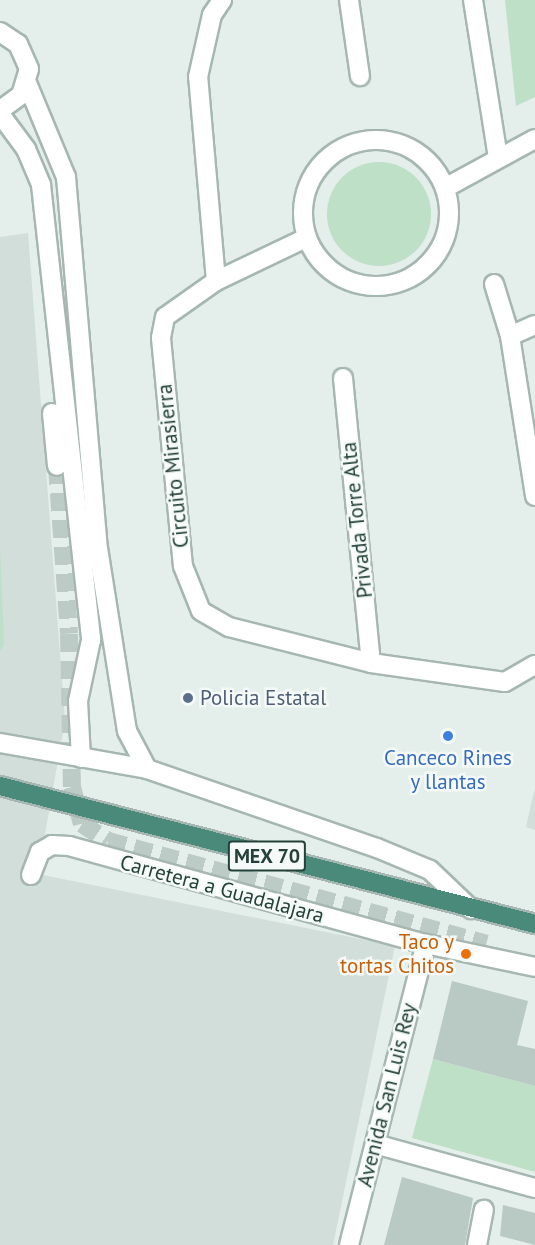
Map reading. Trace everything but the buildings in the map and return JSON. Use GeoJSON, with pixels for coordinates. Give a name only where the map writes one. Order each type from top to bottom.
{"type":"FeatureCollection","features":[{"type":"Feature","properties":{"kind":"highway","name":"MEX 70"},"geometry":{"type":"LineString","coordinates":[[0,786],[535,924]]}},
{"type":"Feature","properties":{"kind":"street"},"geometry":{"type":"LineString","coordinates":[[216,281],[198,77],[212,15],[222,0]]}},
{"type":"Feature","properties":{"kind":"street"},"geometry":{"type":"LineString","coordinates":[[349,0],[360,76]]}},
{"type":"Feature","properties":{"kind":"street"},"geometry":{"type":"LineString","coordinates":[[473,0],[498,157]]}},
{"type":"Feature","properties":{"kind":"street"},"geometry":{"type":"LineString","coordinates":[[0,32],[25,55],[27,83],[66,177],[98,548],[127,731],[147,770]]}},
{"type":"Feature","properties":{"kind":"street"},"geometry":{"type":"LineString","coordinates":[[27,83],[21,95],[0,112],[26,149],[41,185],[57,355],[91,640],[78,701],[81,758]]}},
{"type":"Feature","properties":{"kind":"street"},"geometry":{"type":"LineString","coordinates":[[444,188],[535,139]]}},
{"type":"Feature","properties":{"kind":"street"},"geometry":{"type":"LineString","coordinates":[[373,140],[406,147],[433,168],[444,188],[449,213],[445,238],[430,263],[407,280],[376,287],[339,277],[319,260],[306,238],[305,192],[330,155],[350,144],[373,140]]}},
{"type":"Feature","properties":{"kind":"street"},"geometry":{"type":"LineString","coordinates":[[41,185],[66,177]]}},
{"type":"Feature","properties":{"kind":"street","name":"Circuito Mirasierra"},"geometry":{"type":"LineString","coordinates":[[306,238],[216,281],[165,317],[160,338],[183,566],[201,611],[228,627],[371,663],[505,682],[535,665]]}},
{"type":"Feature","properties":{"kind":"street"},"geometry":{"type":"LineString","coordinates":[[494,284],[510,336],[535,496]]}},
{"type":"Feature","properties":{"kind":"street"},"geometry":{"type":"LineString","coordinates":[[510,336],[535,325]]}},
{"type":"Feature","properties":{"kind":"street"},"geometry":{"type":"LineString","coordinates":[[57,355],[50,390],[57,466]]}},
{"type":"Feature","properties":{"kind":"street","name":"Privada Torre Alta"},"geometry":{"type":"LineString","coordinates":[[343,378],[371,663]]}},
{"type":"Feature","properties":{"kind":"street"},"geometry":{"type":"LineString","coordinates":[[0,743],[147,770],[430,870],[471,909]]}},
{"type":"Feature","properties":{"kind":"street","name":"Carretera a Guadalajara"},"geometry":{"type":"LineString","coordinates":[[31,874],[40,852],[52,845],[69,846],[426,944],[535,966]]}},
{"type":"Feature","properties":{"kind":"street","name":"Avenida San Luis Rey"},"geometry":{"type":"LineString","coordinates":[[349,1245],[426,944]]}},
{"type":"Feature","properties":{"kind":"street"},"geometry":{"type":"LineString","coordinates":[[486,944],[535,966]]}},
{"type":"Feature","properties":{"kind":"street"},"geometry":{"type":"LineString","coordinates":[[375,1144],[535,1188]]}},
{"type":"Feature","properties":{"kind":"street"},"geometry":{"type":"LineString","coordinates":[[477,1245],[484,1210]]}},
{"type":"Feature","properties":{"kind":"shaded area"},"geometry":{"type":"Polygon","coordinates":[[[28,233],[65,720],[38,874],[395,946],[333,1245],[0,1245],[0,237],[28,233]]]}},
{"type":"Feature","properties":{"kind":"shaded area"},"geometry":{"type":"Polygon","coordinates":[[[535,787],[535,830],[526,827],[535,787]]]}},
{"type":"Feature","properties":{"kind":"green space"},"geometry":{"type":"Polygon","coordinates":[[[505,0],[535,0],[535,97],[516,106],[505,0]]]}},
{"type":"Feature","properties":{"kind":"green space"},"geometry":{"type":"Polygon","coordinates":[[[379,162],[399,166],[416,177],[427,194],[431,214],[427,234],[416,251],[399,262],[379,266],[359,262],[342,251],[331,234],[327,214],[331,194],[342,177],[359,166],[379,162]]]}},
{"type":"Feature","properties":{"kind":"green space"},"geometry":{"type":"Polygon","coordinates":[[[0,548],[4,645],[0,651],[0,548]]]}},
{"type":"Feature","properties":{"kind":"green space"},"geometry":{"type":"Polygon","coordinates":[[[433,1059],[535,1086],[535,1172],[412,1138],[433,1059]]]}},
{"type":"Feature","properties":{"kind":"tunnel"},"geometry":{"type":"LineString","coordinates":[[57,466],[69,634],[72,787],[82,824],[108,841],[486,944]]}},
{"type":"Feature","properties":{"kind":"place","name":"Policia Estatal"},"geometry":{"type":"Point","coordinates":[188,698]}},
{"type":"Feature","properties":{"kind":"place","name":"Canceco Rines y llantas"},"geometry":{"type":"Point","coordinates":[448,736]}},
{"type":"Feature","properties":{"kind":"place","name":"Taco y tortas Chitos"},"geometry":{"type":"Point","coordinates":[466,954]}}]}
